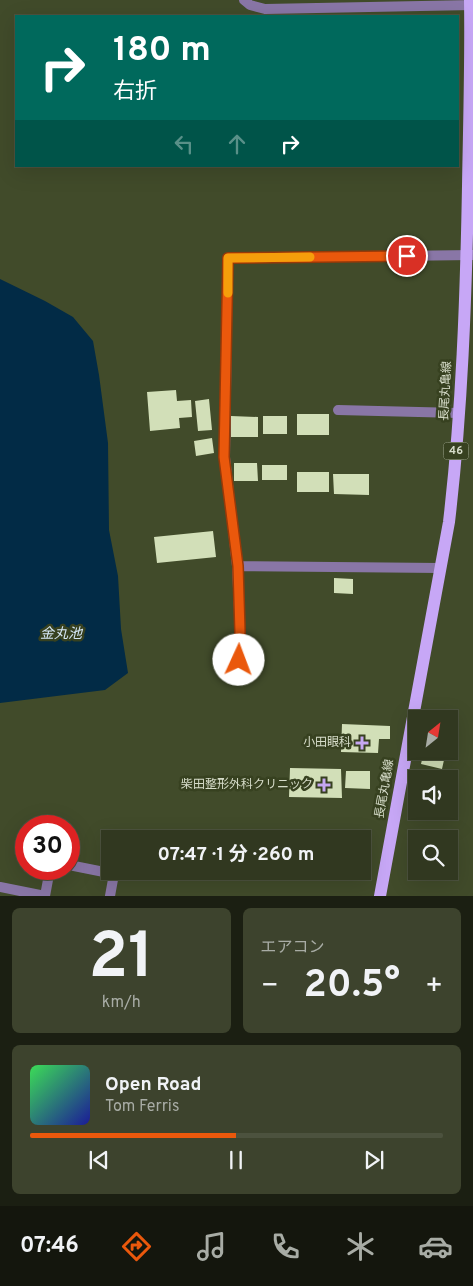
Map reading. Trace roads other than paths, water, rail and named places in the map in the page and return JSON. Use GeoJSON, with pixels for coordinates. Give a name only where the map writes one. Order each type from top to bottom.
{"type":"FeatureCollection","features":[{"type":"Feature","properties":{"kind":"main road","name":"長尾丸亀線"},"geometry":{"type":"LineString","coordinates":[[380,896],[449,522],[453,486],[470,255],[471,3]]}},
{"type":"Feature","properties":{"kind":"street"},"geometry":{"type":"LineString","coordinates":[[244,0],[250,5],[265,9],[471,3]]}},
{"type":"Feature","properties":{"kind":"street"},"geometry":{"type":"LineString","coordinates":[[239,660],[238,566],[224,457],[228,258],[470,255]]}},
{"type":"Feature","properties":{"kind":"street"},"geometry":{"type":"LineString","coordinates":[[338,410],[459,412]]}},
{"type":"Feature","properties":{"kind":"street"},"geometry":{"type":"LineString","coordinates":[[238,566],[440,568]]}},
{"type":"Feature","properties":{"kind":"street"},"geometry":{"type":"LineString","coordinates":[[80,867],[114,874],[110,896]]}},
{"type":"Feature","properties":{"kind":"street"},"geometry":{"type":"LineString","coordinates":[[0,887],[45,896],[48,880]]}},
{"type":"Feature","properties":{"kind":"water","name":"金丸池"},"geometry":{"type":"Polygon","coordinates":[[[0,279],[73,317],[93,341],[108,443],[109,530],[118,576],[121,629],[128,673],[105,690],[0,703],[0,279]]]}},
{"type":"Feature","properties":{"kind":"place","name":"小田眼科"},"geometry":{"type":"Point","coordinates":[362,743]}},
{"type":"Feature","properties":{"kind":"place","name":"柴田整形外科クリニック"},"geometry":{"type":"Point","coordinates":[324,785]}}]}
